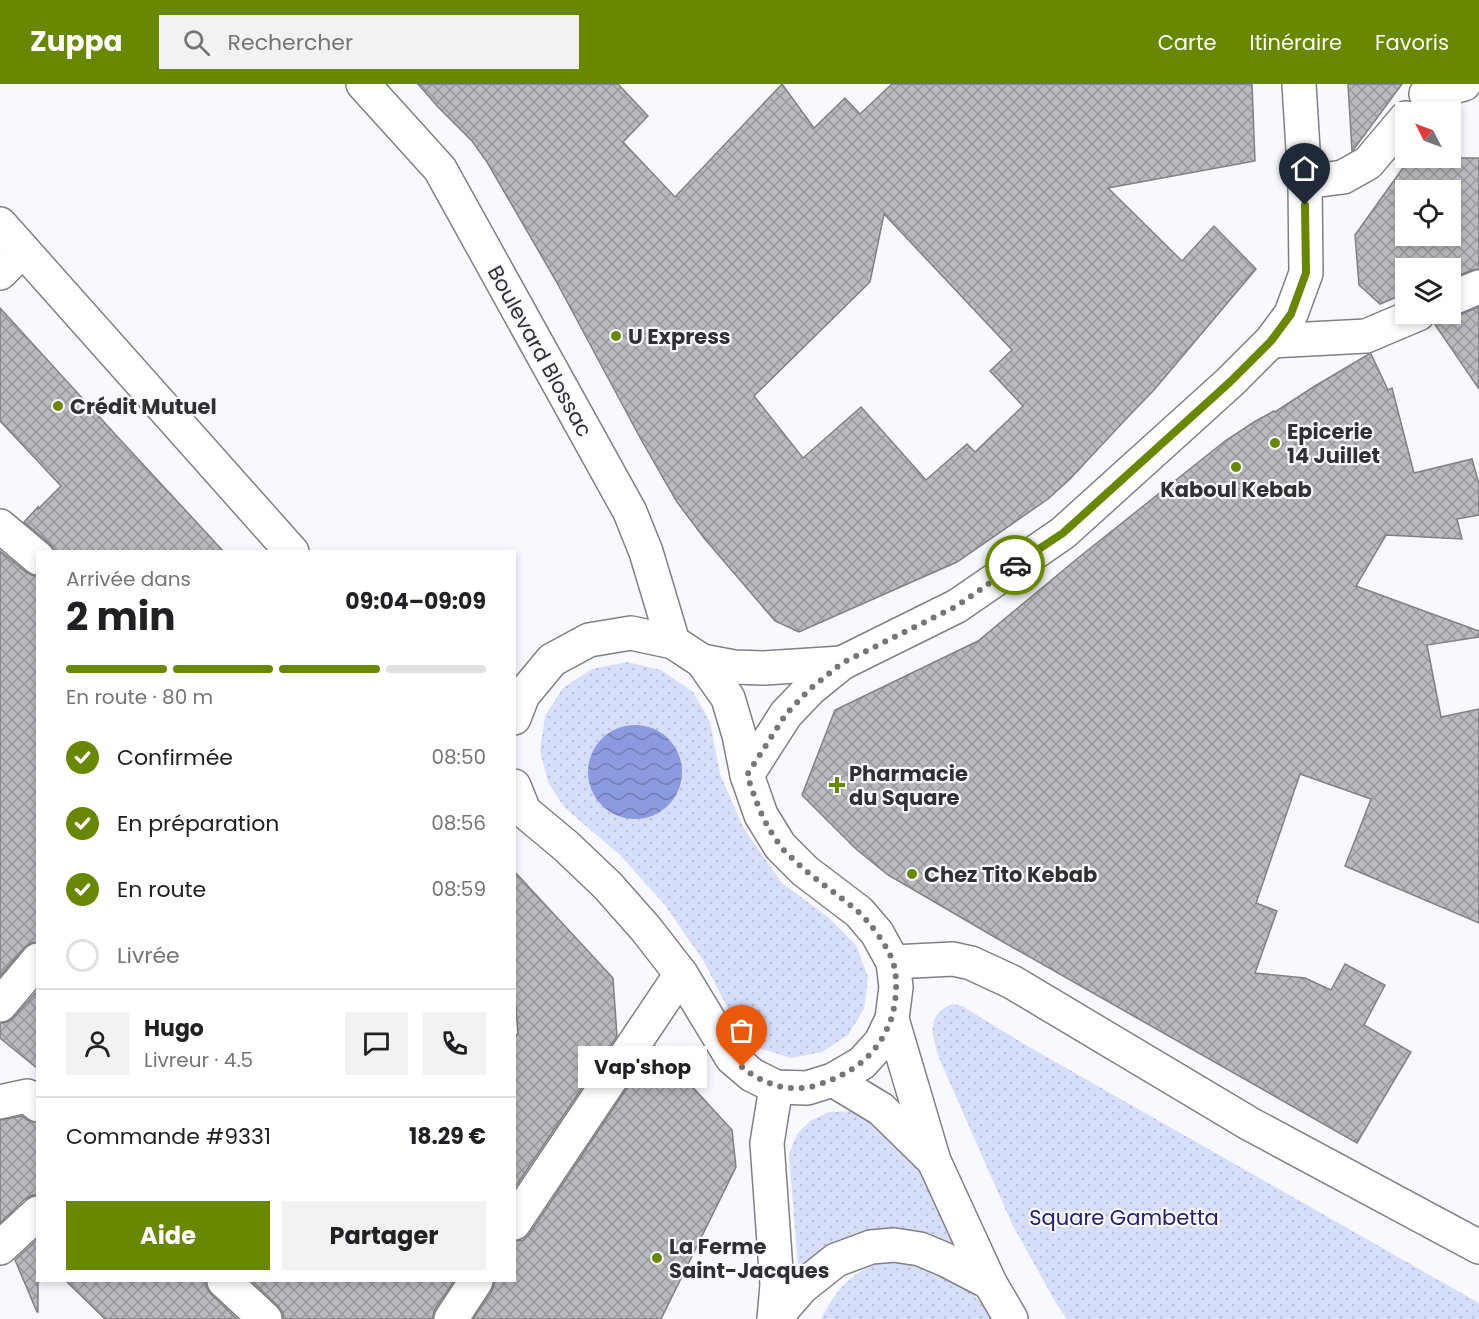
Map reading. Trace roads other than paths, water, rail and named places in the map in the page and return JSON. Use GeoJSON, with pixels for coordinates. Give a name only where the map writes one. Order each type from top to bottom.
{"type":"FeatureCollection","features":[{"type":"Feature","properties":{"kind":"main road","name":"Boulevard Blossac"},"geometry":{"type":"LineString","coordinates":[[363,84],[440,169],[630,512],[646,552],[673,642]]}},
{"type":"Feature","properties":{"kind":"main road"},"geometry":{"type":"LineString","coordinates":[[747,775],[786,714],[810,689],[842,663],[957,606],[1063,533],[1230,382],[1271,341],[1291,314],[1306,273],[1305,182],[1299,84]]}},
{"type":"Feature","properties":{"kind":"main road"},"geometry":{"type":"LineString","coordinates":[[1419,102],[1464,84]]}},
{"type":"Feature","properties":{"kind":"main road"},"geometry":{"type":"LineString","coordinates":[[1305,182],[1343,177],[1368,163],[1395,131]]}},
{"type":"Feature","properties":{"kind":"main road"},"geometry":{"type":"LineString","coordinates":[[0,224],[290,550]]}},
{"type":"Feature","properties":{"kind":"main road"},"geometry":{"type":"LineString","coordinates":[[0,273],[23,250]]}},
{"type":"Feature","properties":{"kind":"main road"},"geometry":{"type":"LineString","coordinates":[[1461,294],[1479,287]]}},
{"type":"Feature","properties":{"kind":"main road"},"geometry":{"type":"LineString","coordinates":[[1271,341],[1366,336],[1395,324]]}},
{"type":"Feature","properties":{"kind":"main road"},"geometry":{"type":"LineString","coordinates":[[0,526],[36,556]]}},
{"type":"Feature","properties":{"kind":"main road"},"geometry":{"type":"LineString","coordinates":[[516,713],[523,695],[552,660],[589,640],[631,633],[673,642],[702,661],[728,698],[739,735],[747,775],[761,815],[780,846],[805,871],[859,912],[877,933],[893,962],[896,987],[892,1019],[881,1042],[862,1063],[833,1080],[807,1088],[776,1086],[752,1075],[732,1058],[681,974],[646,929],[608,886],[518,805]]}},
{"type":"Feature","properties":{"kind":"main road"},"geometry":{"type":"LineString","coordinates":[[702,661],[734,667],[764,669],[842,663]]}},
{"type":"Feature","properties":{"kind":"main road"},"geometry":{"type":"LineString","coordinates":[[893,962],[953,959],[970,963],[1012,982],[1250,1124],[1479,1247]]}},
{"type":"Feature","properties":{"kind":"main road"},"geometry":{"type":"LineString","coordinates":[[0,1005],[36,962]]}},
{"type":"Feature","properties":{"kind":"main road"},"geometry":{"type":"LineString","coordinates":[[516,1220],[681,974]]}},
{"type":"Feature","properties":{"kind":"main road"},"geometry":{"type":"LineString","coordinates":[[892,1019],[934,1161],[990,1283],[1011,1319]]}},
{"type":"Feature","properties":{"kind":"main road"},"geometry":{"type":"LineString","coordinates":[[833,1080],[881,1109],[934,1161]]}},
{"type":"Feature","properties":{"kind":"main road"},"geometry":{"type":"LineString","coordinates":[[774,1319],[777,1285],[767,1143],[776,1086]]}},
{"type":"Feature","properties":{"kind":"main road"},"geometry":{"type":"LineString","coordinates":[[0,1102],[27,1096],[36,1103]]}},
{"type":"Feature","properties":{"kind":"main road"},"geometry":{"type":"LineString","coordinates":[[0,1248],[36,1215]]}},
{"type":"Feature","properties":{"kind":"main road"},"geometry":{"type":"LineString","coordinates":[[774,1319],[802,1287],[836,1260],[871,1247],[894,1245],[920,1249],[990,1283]]}},
{"type":"Feature","properties":{"kind":"main road"},"geometry":{"type":"LineString","coordinates":[[225,1282],[265,1319]]}},
{"type":"Feature","properties":{"kind":"main road"},"geometry":{"type":"LineString","coordinates":[[451,1319],[475,1282]]}},
{"type":"Feature","properties":{"kind":"water"},"geometry":{"type":"Polygon","coordinates":[[[635,725],[653,728],[668,739],[679,754],[682,772],[679,790],[668,805],[653,816],[635,819],[617,816],[602,805],[591,790],[588,772],[591,754],[602,739],[617,728],[635,725]]]}},
{"type":"Feature","properties":{"kind":"place","name":"U Express"},"geometry":{"type":"Point","coordinates":[616,336]}},
{"type":"Feature","properties":{"kind":"place","name":"Crédit Mutuel"},"geometry":{"type":"Point","coordinates":[58,406]}},
{"type":"Feature","properties":{"kind":"place","name":"Epicerie 14 Juillet"},"geometry":{"type":"Point","coordinates":[1275,443]}},
{"type":"Feature","properties":{"kind":"place","name":"Kaboul Kebab"},"geometry":{"type":"Point","coordinates":[1236,467]}},
{"type":"Feature","properties":{"kind":"place","name":"Pharmacie du Square"},"geometry":{"type":"Point","coordinates":[837,785]}},
{"type":"Feature","properties":{"kind":"place","name":"Chez Tito Kebab"},"geometry":{"type":"Point","coordinates":[912,874]}},
{"type":"Feature","properties":{"kind":"place","name":"Vap'shop"},"geometry":{"type":"Point","coordinates":[742,1067]}},
{"type":"Feature","properties":{"kind":"place","name":"La Ferme Saint-Jacques"},"geometry":{"type":"Point","coordinates":[657,1258]}},
{"type":"Feature","properties":{"kind":"park label","name":"Square Gambetta"},"geometry":{"type":"Point","coordinates":[1124,1217]}}]}
